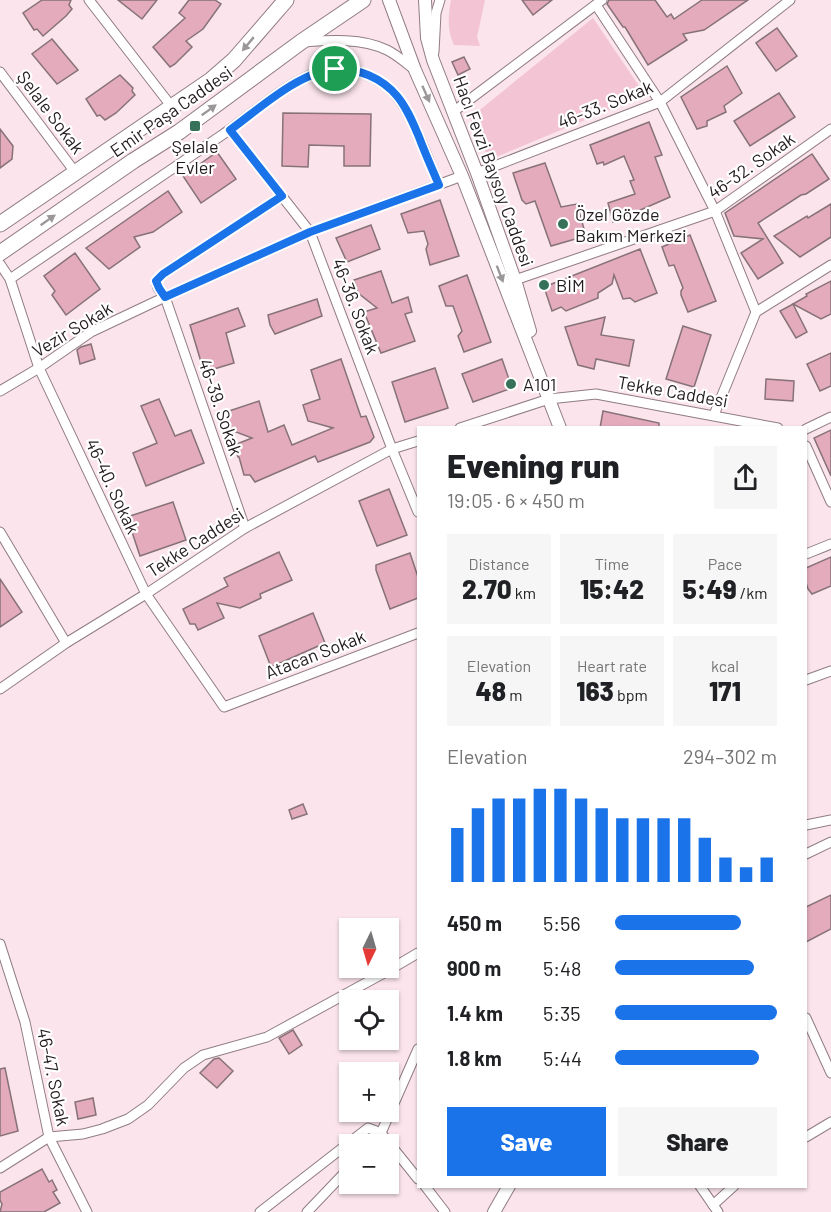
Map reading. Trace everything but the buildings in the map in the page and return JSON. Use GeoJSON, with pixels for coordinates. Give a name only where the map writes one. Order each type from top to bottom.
{"type":"FeatureCollection","features":[{"type":"Feature","properties":{"kind":"main road","name":"Emir Paşa Caddesi"},"geometry":{"type":"LineString","coordinates":[[0,224],[212,80],[234,60],[286,0]]}},
{"type":"Feature","properties":{"kind":"main road","name":"Emir Paşa Caddesi"},"geometry":{"type":"LineString","coordinates":[[0,253],[179,132],[301,42],[363,0]]}},
{"type":"Feature","properties":{"kind":"street","name":"Hacı Fevzi Baysoy Caddesi"},"geometry":{"type":"LineString","coordinates":[[389,0],[415,70],[462,177],[559,426]]}},
{"type":"Feature","properties":{"kind":"street","name":"Hacı Fevzi Baysoy Caddesi"},"geometry":{"type":"LineString","coordinates":[[425,0],[427,38],[433,60],[515,280],[549,399]]}},
{"type":"Feature","properties":{"kind":"street","name":"Hacı Fevzi Baysoy Caddesi"},"geometry":{"type":"LineString","coordinates":[[433,60],[436,13],[440,0]]}},
{"type":"Feature","properties":{"kind":"street","name":"46-33. Sokak"},"geometry":{"type":"LineString","coordinates":[[477,173],[660,102],[790,0]]}},
{"type":"Feature","properties":{"kind":"street"},"geometry":{"type":"LineString","coordinates":[[93,2],[172,107]]}},
{"type":"Feature","properties":{"kind":"street"},"geometry":{"type":"LineString","coordinates":[[453,112],[599,2],[660,102],[715,211],[756,312]]}},
{"type":"Feature","properties":{"kind":"street"},"geometry":{"type":"LineString","coordinates":[[301,42],[336,40],[367,43],[388,51],[415,70]]}},
{"type":"Feature","properties":{"kind":"street"},"geometry":{"type":"LineString","coordinates":[[10,279],[230,130],[289,87],[324,70],[346,69],[358,72],[388,87],[399,98],[409,115],[439,185]]}},
{"type":"Feature","properties":{"kind":"street","name":"Şelale Sokak"},"geometry":{"type":"LineString","coordinates":[[0,72],[75,172]]}},
{"type":"Feature","properties":{"kind":"street","name":"46-32. Sokak"},"geometry":{"type":"LineString","coordinates":[[515,280],[715,211],[831,129]]}},
{"type":"Feature","properties":{"kind":"street","name":"46-36. Sokak"},"geometry":{"type":"LineString","coordinates":[[230,130],[310,232],[417,510]]}},
{"type":"Feature","properties":{"kind":"street","name":"Vezir Sokak"},"geometry":{"type":"LineString","coordinates":[[0,391],[39,368],[91,332],[165,297],[310,232],[462,177]]}},
{"type":"Feature","properties":{"kind":"street","name":"46-39. Sokak"},"geometry":{"type":"LineString","coordinates":[[245,528],[165,297],[156,281],[163,274],[282,196]]}},
{"type":"Feature","properties":{"kind":"street","name":"46-40. Sokak"},"geometry":{"type":"LineString","coordinates":[[0,264],[10,279],[39,368],[146,594],[224,707]]}},
{"type":"Feature","properties":{"kind":"street"},"geometry":{"type":"LineString","coordinates":[[714,415],[756,312],[831,265]]}},
{"type":"Feature","properties":{"kind":"street","name":"Tekke Caddesi"},"geometry":{"type":"LineString","coordinates":[[465,426],[549,399],[596,394],[768,426]]}},
{"type":"Feature","properties":{"kind":"street"},"geometry":{"type":"LineString","coordinates":[[807,429],[831,417]]}},
{"type":"Feature","properties":{"kind":"street","name":"Tekke Caddesi"},"geometry":{"type":"LineString","coordinates":[[0,689],[66,643],[146,594],[245,528],[392,449],[417,441]]}},
{"type":"Feature","properties":{"kind":"street"},"geometry":{"type":"LineString","coordinates":[[807,448],[831,502]]}},
{"type":"Feature","properties":{"kind":"street"},"geometry":{"type":"LineString","coordinates":[[0,532],[66,643]]}},
{"type":"Feature","properties":{"kind":"street"},"geometry":{"type":"LineString","coordinates":[[807,554],[831,544]]}},
{"type":"Feature","properties":{"kind":"street","name":"Atacan Sokak"},"geometry":{"type":"LineString","coordinates":[[224,707],[417,633]]}},
{"type":"Feature","properties":{"kind":"street"},"geometry":{"type":"LineString","coordinates":[[807,680],[831,671]]}},
{"type":"Feature","properties":{"kind":"street"},"geometry":{"type":"LineString","coordinates":[[807,825],[831,820]]}},
{"type":"Feature","properties":{"kind":"street"},"geometry":{"type":"LineString","coordinates":[[807,854],[831,842]]}},
{"type":"Feature","properties":{"kind":"street","name":"46-47. Sokak"},"geometry":{"type":"LineString","coordinates":[[0,944],[25,1022],[49,1137],[87,1212]]}},
{"type":"Feature","properties":{"kind":"street"},"geometry":{"type":"LineString","coordinates":[[0,1168],[49,1137],[83,1134],[128,1119],[148,1105],[183,1068],[203,1055],[267,1037],[417,954]]}},
{"type":"Feature","properties":{"kind":"street"},"geometry":{"type":"LineString","coordinates":[[807,1020],[830,1069]]}},
{"type":"Feature","properties":{"kind":"street"},"geometry":{"type":"LineString","coordinates":[[381,1133],[417,1051]]}},
{"type":"Feature","properties":{"kind":"street"},"geometry":{"type":"LineString","coordinates":[[807,1136],[831,1122]]}},
{"type":"Feature","properties":{"kind":"street"},"geometry":{"type":"LineString","coordinates":[[260,1212],[368,1128],[381,1133],[417,1178]]}},
{"type":"Feature","properties":{"kind":"street"},"geometry":{"type":"LineString","coordinates":[[307,1212],[339,1179]]}},
{"type":"Feature","properties":{"kind":"street"},"geometry":{"type":"LineString","coordinates":[[427,1188],[445,1212]]}},
{"type":"Feature","properties":{"kind":"street"},"geometry":{"type":"LineString","coordinates":[[494,1212],[508,1188]]}},
{"type":"Feature","properties":{"kind":"street"},"geometry":{"type":"LineString","coordinates":[[701,1188],[716,1208],[732,1188]]}},
{"type":"Feature","properties":{"kind":"shaded area"},"geometry":{"type":"Polygon","coordinates":[[[451,0],[485,0],[477,37],[480,46],[454,45],[449,23],[451,0]]]}},
{"type":"Feature","properties":{"kind":"shaded area"},"geometry":{"type":"Polygon","coordinates":[[[593,18],[645,95],[489,160],[470,118],[593,18]]]}},
{"type":"Feature","properties":{"kind":"place","name":"Şelale Evler"},"geometry":{"type":"Point","coordinates":[195,126]}},
{"type":"Feature","properties":{"kind":"place","name":"Özel Gözde Bakım Merkezi"},"geometry":{"type":"Point","coordinates":[563,224]}},
{"type":"Feature","properties":{"kind":"place","name":"BİM"},"geometry":{"type":"Point","coordinates":[544,285]}},
{"type":"Feature","properties":{"kind":"place","name":"A101"},"geometry":{"type":"Point","coordinates":[511,384]}},
{"type":"Feature","properties":{"kind":"route"},"geometry":{"type":"LineString","coordinates":[[335,69],[346,69],[373,78],[388,87],[399,98],[409,115],[439,185],[310,232],[165,297],[156,281],[163,274],[282,196],[230,130],[289,87],[312,74],[335,69]]}}]}
